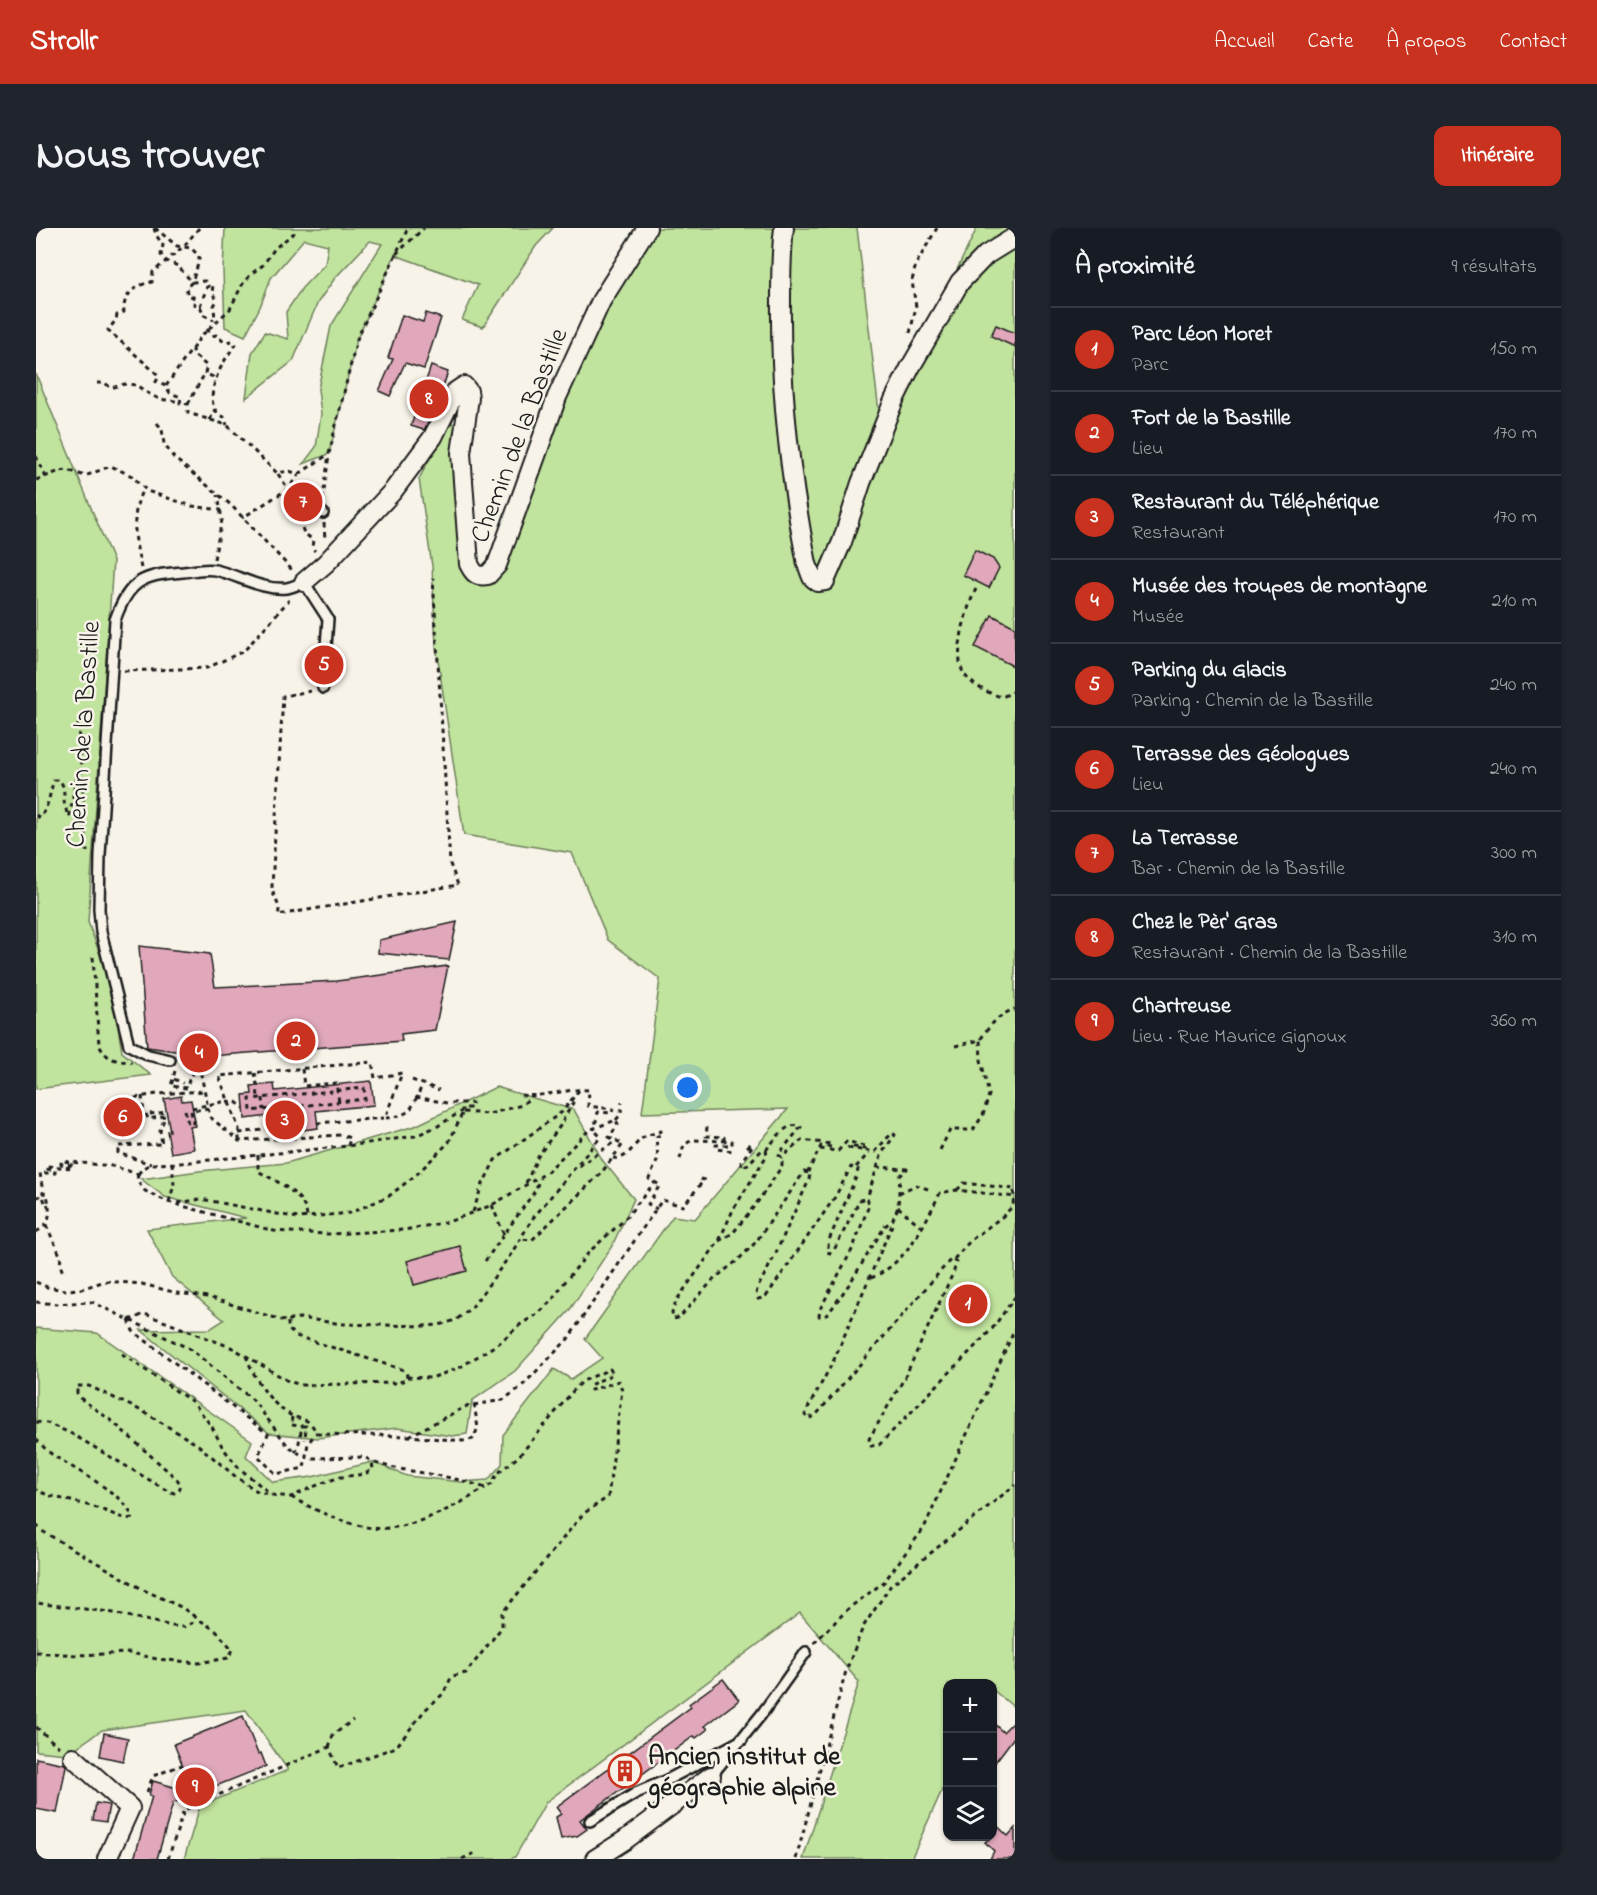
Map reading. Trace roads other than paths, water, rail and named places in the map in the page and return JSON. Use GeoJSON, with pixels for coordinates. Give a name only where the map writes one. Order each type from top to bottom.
{"type":"FeatureCollection","features":[{"type":"Feature","properties":{"kind":"street","name":"Chemin de la Bastille"},"geometry":{"type":"LineString","coordinates":[[304,582],[326,563],[393,491],[433,437],[455,392],[464,386],[468,390],[469,398],[461,453],[470,564],[474,573],[480,576],[488,575],[497,565],[557,397],[601,301],[647,228]]}},
{"type":"Feature","properties":{"kind":"street"},"geometry":{"type":"LineString","coordinates":[[784,228],[782,375],[791,473],[807,564],[812,577],[818,582],[825,581],[833,566],[861,483],[894,400],[910,368],[960,282],[986,255],[1015,237]]}},
{"type":"Feature","properties":{"kind":"street"},"geometry":{"type":"LineString","coordinates":[[73,1757],[130,1808],[107,1859]]}},
{"type":"Feature","properties":{"kind":"street"},"geometry":{"type":"LineString","coordinates":[[594,1859],[625,1840],[711,1776]]}},
{"type":"Feature","properties":{"kind":"lane"},"geometry":{"type":"LineString","coordinates":[[308,505],[323,513]]}},
{"type":"Feature","properties":{"kind":"lane","name":"Chemin de la Bastille"},"geometry":{"type":"LineString","coordinates":[[166,1060],[148,1055],[129,1045],[101,932],[100,855],[115,621],[122,601],[133,586],[143,578],[162,574],[213,569],[273,588],[288,588],[304,582]]}},
{"type":"Feature","properties":{"kind":"lane"},"geometry":{"type":"LineString","coordinates":[[304,582],[328,619],[323,688]]}},
{"type":"Feature","properties":{"kind":"lane"},"geometry":{"type":"LineString","coordinates":[[711,1776],[742,1740],[806,1652]]}},
{"type":"Feature","properties":{"kind":"lane"},"geometry":{"type":"LineString","coordinates":[[590,1821],[636,1793],[667,1780],[742,1740]]}},
{"type":"Feature","properties":{"kind":"place","name":"Chez le Pèr' Gras"},"geometry":{"type":"Point","coordinates":[429,399]}},
{"type":"Feature","properties":{"kind":"place","name":"La Terrasse"},"geometry":{"type":"Point","coordinates":[303,502]}},
{"type":"Feature","properties":{"kind":"place","name":"Parking du Glacis"},"geometry":{"type":"Point","coordinates":[324,665]}},
{"type":"Feature","properties":{"kind":"place","name":"Fort de la Bastille"},"geometry":{"type":"Point","coordinates":[296,1041]}},
{"type":"Feature","properties":{"kind":"place","name":"Musée des troupes de montagne"},"geometry":{"type":"Point","coordinates":[199,1053]}},
{"type":"Feature","properties":{"kind":"place","name":"Terrasse des Géologues"},"geometry":{"type":"Point","coordinates":[123,1117]}},
{"type":"Feature","properties":{"kind":"place","name":"Restaurant du Téléphérique"},"geometry":{"type":"Point","coordinates":[285,1120]}},
{"type":"Feature","properties":{"kind":"place","name":"Parc Léon Moret"},"geometry":{"type":"Point","coordinates":[968,1304]}},
{"type":"Feature","properties":{"kind":"place","name":"Ancien institut de géographie alpine"},"geometry":{"type":"Point","coordinates":[625,1771]}},
{"type":"Feature","properties":{"kind":"place","name":"Chartreuse"},"geometry":{"type":"Point","coordinates":[195,1787]}}]}
